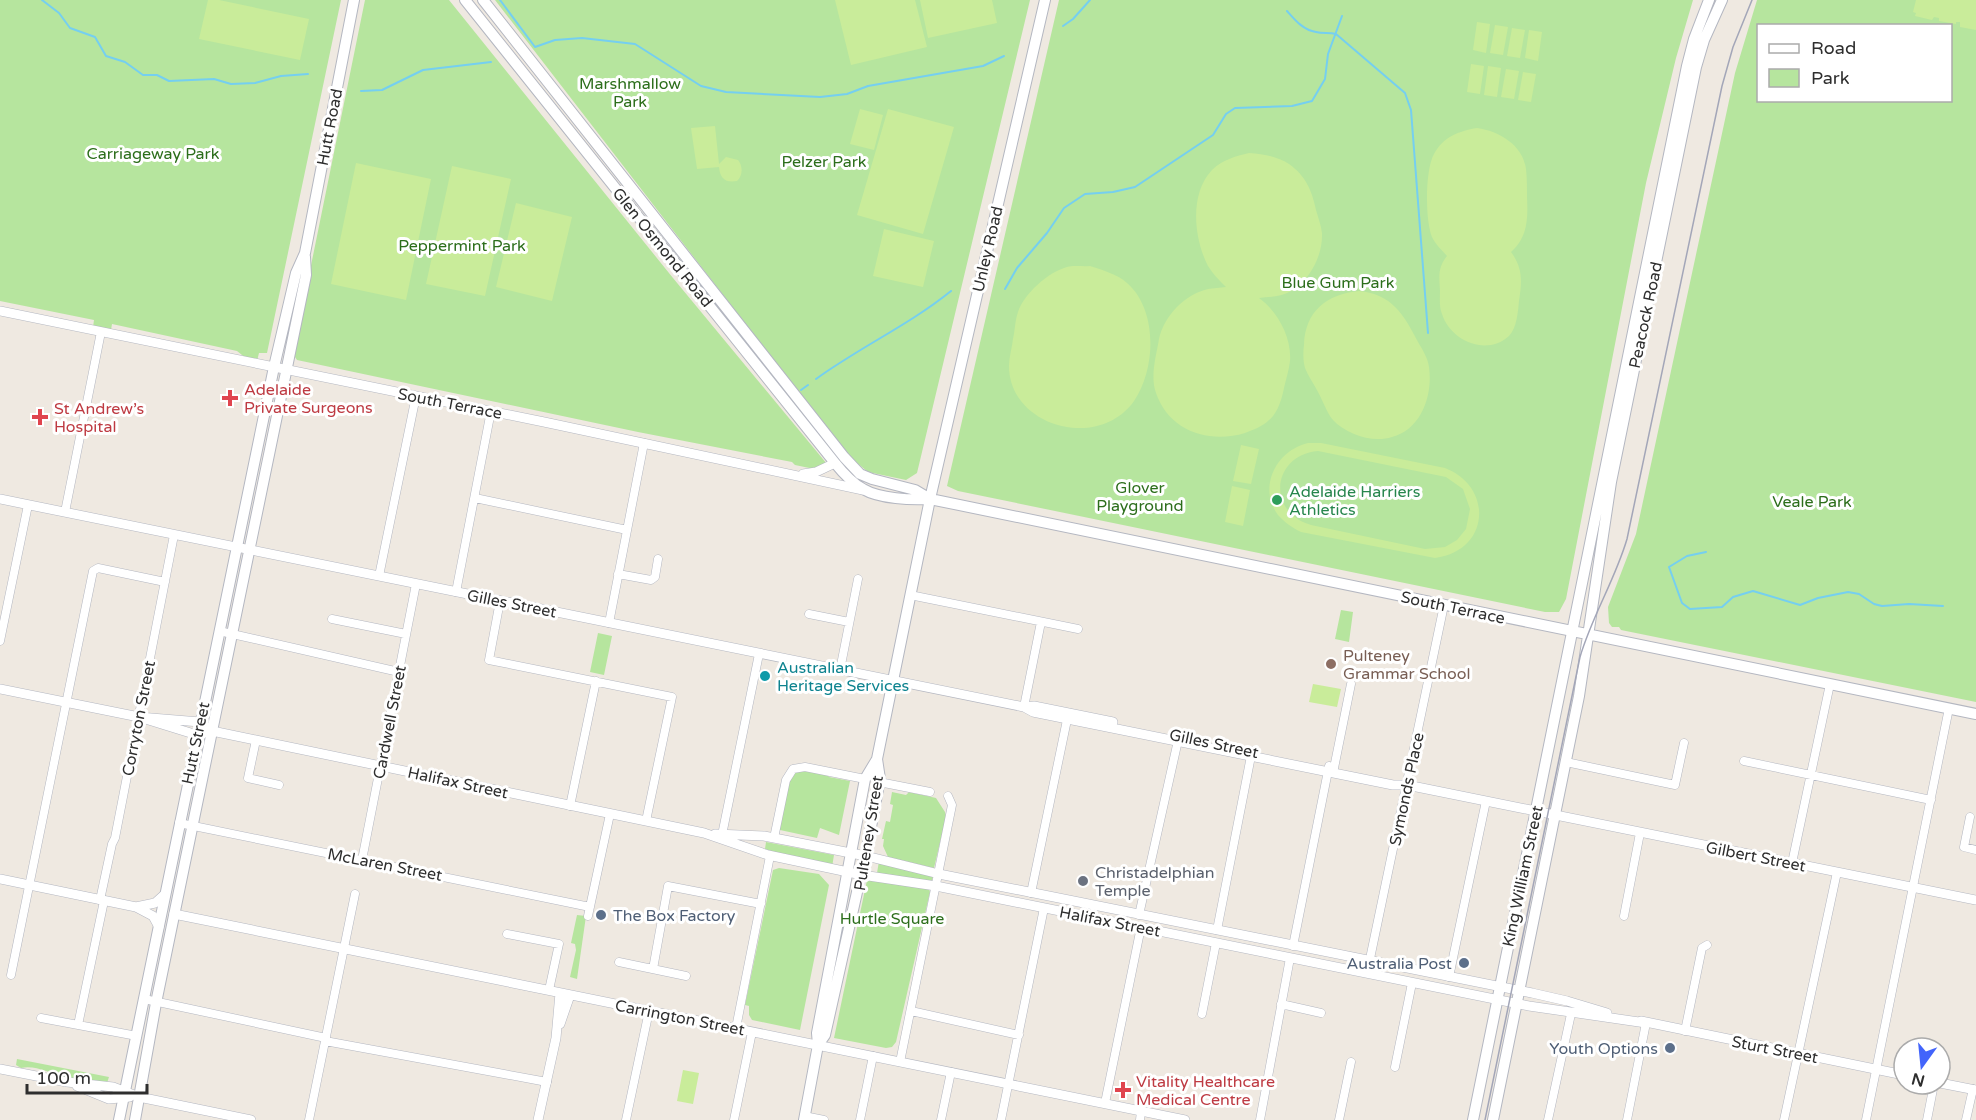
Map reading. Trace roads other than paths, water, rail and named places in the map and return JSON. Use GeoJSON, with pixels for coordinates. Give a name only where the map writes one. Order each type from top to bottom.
{"type":"FeatureCollection","features":[{"type":"Feature","properties":{"kind":"main road","name":"Hutt Road"},"geometry":{"type":"LineString","coordinates":[[274,367],[296,273],[305,253],[354,0]]}},
{"type":"Feature","properties":{"kind":"main road","name":"Glen Osmond Road"},"geometry":{"type":"LineString","coordinates":[[465,0],[775,380],[839,460],[852,482],[865,491]]}},
{"type":"Feature","properties":{"kind":"main road","name":"Glen Osmond Road"},"geometry":{"type":"LineString","coordinates":[[483,0],[775,380]]}},
{"type":"Feature","properties":{"kind":"main road","name":"Unley Road"},"geometry":{"type":"LineString","coordinates":[[930,499],[1045,0]]}},
{"type":"Feature","properties":{"kind":"main road","name":"Peacock Road"},"geometry":{"type":"LineString","coordinates":[[1587,635],[1626,385],[1687,66],[1694,39],[1709,0]]}},
{"type":"Feature","properties":{"kind":"main road","name":"Peacock Road"},"geometry":{"type":"LineString","coordinates":[[1572,632],[1696,67],[1704,40],[1722,0]]}},
{"type":"Feature","properties":{"kind":"main road"},"geometry":{"type":"LineString","coordinates":[[546,100],[555,93]]}},
{"type":"Feature","properties":{"kind":"main road","name":"Hutt Road"},"geometry":{"type":"LineString","coordinates":[[287,370],[306,275],[305,253]]}},
{"type":"Feature","properties":{"kind":"main road","name":"Hutt Street"},"geometry":{"type":"LineString","coordinates":[[119,1120],[274,367]]}},
{"type":"Feature","properties":{"kind":"main road","name":"Hutt Street"},"geometry":{"type":"LineString","coordinates":[[135,1120],[174,914],[287,370]]}},
{"type":"Feature","properties":{"kind":"main road","name":"South Terrace"},"geometry":{"type":"LineString","coordinates":[[839,460],[872,479],[912,489],[930,499]]}},
{"type":"Feature","properties":{"kind":"main road","name":"South Terrace"},"geometry":{"type":"LineString","coordinates":[[865,491],[907,500],[930,499],[1976,714]]}},
{"type":"Feature","properties":{"kind":"main road","name":"Pulteney Street"},"geometry":{"type":"LineString","coordinates":[[818,1045],[825,1035],[866,856],[879,782],[877,759],[930,499]]}},
{"type":"Feature","properties":{"kind":"main road","name":"King William Street"},"geometry":{"type":"LineString","coordinates":[[1473,1120],[1572,632]]}},
{"type":"Feature","properties":{"kind":"main road","name":"King William Street"},"geometry":{"type":"LineString","coordinates":[[1493,1120],[1579,696],[1587,635]]}},
{"type":"Feature","properties":{"kind":"main road","name":"Pulteney Street"},"geometry":{"type":"LineString","coordinates":[[804,1118],[818,1045],[817,1033],[847,872],[866,779],[877,759]]}},
{"type":"Feature","properties":{"kind":"street","name":"South Terrace"},"geometry":{"type":"LineString","coordinates":[[0,311],[491,411],[865,491]]}},
{"type":"Feature","properties":{"kind":"street"},"geometry":{"type":"LineString","coordinates":[[64,512],[101,332]]}},
{"type":"Feature","properties":{"kind":"street"},"geometry":{"type":"LineString","coordinates":[[379,576],[416,396]]}},
{"type":"Feature","properties":{"kind":"street"},"geometry":{"type":"LineString","coordinates":[[456,592],[491,411]]}},
{"type":"Feature","properties":{"kind":"street"},"geometry":{"type":"LineString","coordinates":[[609,623],[644,443]]}},
{"type":"Feature","properties":{"kind":"street","name":"South Terrace"},"geometry":{"type":"LineString","coordinates":[[794,475],[816,472],[839,460]]}},
{"type":"Feature","properties":{"kind":"street"},"geometry":{"type":"LineString","coordinates":[[475,498],[627,530]]}},
{"type":"Feature","properties":{"kind":"street","name":"Gilles Street"},"geometry":{"type":"LineString","coordinates":[[0,499],[1024,707],[1033,712],[1067,716],[1251,753],[1393,785],[1405,785],[1536,812]]}},
{"type":"Feature","properties":{"kind":"street"},"geometry":{"type":"LineString","coordinates":[[0,641],[28,505]]}},
{"type":"Feature","properties":{"kind":"street","name":"Corryton Street"},"geometry":{"type":"LineString","coordinates":[[78,1025],[174,535]]}},
{"type":"Feature","properties":{"kind":"street"},"geometry":{"type":"LineString","coordinates":[[618,574],[651,580],[655,577],[658,559]]}},
{"type":"Feature","properties":{"kind":"street"},"geometry":{"type":"LineString","coordinates":[[11,975],[93,571],[98,568],[165,582]]}},
{"type":"Feature","properties":{"kind":"street"},"geometry":{"type":"LineString","coordinates":[[840,670],[858,579]]}},
{"type":"Feature","properties":{"kind":"street","name":"Cardwell Street"},"geometry":{"type":"LineString","coordinates":[[362,860],[416,584]]}},
{"type":"Feature","properties":{"kind":"street"},"geometry":{"type":"LineString","coordinates":[[910,596],[1078,629]]}},
{"type":"Feature","properties":{"kind":"street"},"geometry":{"type":"LineString","coordinates":[[500,601],[489,660],[672,697],[646,821]]}},
{"type":"Feature","properties":{"kind":"street","name":"Symonds Place"},"geometry":{"type":"LineString","coordinates":[[1367,973],[1444,605]]}},
{"type":"Feature","properties":{"kind":"street"},"geometry":{"type":"LineString","coordinates":[[809,614],[849,622]]}},
{"type":"Feature","properties":{"kind":"street"},"geometry":{"type":"LineString","coordinates":[[332,619],[406,634]]}},
{"type":"Feature","properties":{"kind":"street"},"geometry":{"type":"LineString","coordinates":[[1024,707],[1041,622]]}},
{"type":"Feature","properties":{"kind":"street"},"geometry":{"type":"LineString","coordinates":[[219,631],[399,672]]}},
{"type":"Feature","properties":{"kind":"street"},"geometry":{"type":"LineString","coordinates":[[722,835],[759,654]]}},
{"type":"Feature","properties":{"kind":"street"},"geometry":{"type":"LineString","coordinates":[[570,806],[596,681]]}},
{"type":"Feature","properties":{"kind":"street"},"geometry":{"type":"LineString","coordinates":[[1293,946],[1351,684]]}},
{"type":"Feature","properties":{"kind":"street"},"geometry":{"type":"LineString","coordinates":[[1792,863],[1830,684]]}},
{"type":"Feature","properties":{"kind":"street"},"geometry":{"type":"LineString","coordinates":[[0,688],[139,717],[197,735]]}},
{"type":"Feature","properties":{"kind":"street"},"geometry":{"type":"LineString","coordinates":[[1866,1120],[1949,708]]}},
{"type":"Feature","properties":{"kind":"street"},"geometry":{"type":"LineString","coordinates":[[1029,904],[1067,716]]}},
{"type":"Feature","properties":{"kind":"street"},"geometry":{"type":"LineString","coordinates":[[139,717],[200,722]]}},
{"type":"Feature","properties":{"kind":"street","name":"Halifax Street"},"geometry":{"type":"LineString","coordinates":[[200,722],[213,731],[570,806],[704,833],[774,838],[851,853],[939,874],[1499,987]]}},
{"type":"Feature","properties":{"kind":"street","name":"Halifax Street"},"geometry":{"type":"LineString","coordinates":[[197,735],[213,731]]}},
{"type":"Feature","properties":{"kind":"street"},"geometry":{"type":"LineString","coordinates":[[1139,915],[1178,739]]}},
{"type":"Feature","properties":{"kind":"street"},"geometry":{"type":"LineString","coordinates":[[256,740],[248,778],[279,785]]}},
{"type":"Feature","properties":{"kind":"street"},"geometry":{"type":"LineString","coordinates":[[1566,762],[1675,785],[1684,743]]}},
{"type":"Feature","properties":{"kind":"street"},"geometry":{"type":"LineString","coordinates":[[1202,1014],[1251,753]]}},
{"type":"Feature","properties":{"kind":"street"},"geometry":{"type":"LineString","coordinates":[[1744,761],[1931,800]]}},
{"type":"Feature","properties":{"kind":"street"},"geometry":{"type":"LineString","coordinates":[[774,838],[786,780],[793,768],[805,767],[866,779]]}},
{"type":"Feature","properties":{"kind":"street"},"geometry":{"type":"LineString","coordinates":[[879,782],[930,792]]}},
{"type":"Feature","properties":{"kind":"street"},"geometry":{"type":"LineString","coordinates":[[900,1062],[952,805],[948,796]]}},
{"type":"Feature","properties":{"kind":"street"},"geometry":{"type":"LineString","coordinates":[[1449,977],[1486,801]]}},
{"type":"Feature","properties":{"kind":"street","name":"Gilbert Street"},"geometry":{"type":"LineString","coordinates":[[1536,812],[1976,900]]}},
{"type":"Feature","properties":{"kind":"street"},"geometry":{"type":"LineString","coordinates":[[588,916],[610,814]]}},
{"type":"Feature","properties":{"kind":"street"},"geometry":{"type":"LineString","coordinates":[[1970,817],[1964,847],[1976,850]]}},
{"type":"Feature","properties":{"kind":"street","name":"McLaren Street"},"geometry":{"type":"LineString","coordinates":[[179,823],[590,906]]}},
{"type":"Feature","properties":{"kind":"street","name":"Halifax Street"},"geometry":{"type":"LineString","coordinates":[[704,833],[770,856],[862,875],[936,886],[1029,904],[1518,1004]]}},
{"type":"Feature","properties":{"kind":"street"},"geometry":{"type":"LineString","coordinates":[[1624,916],[1640,833]]}},
{"type":"Feature","properties":{"kind":"street"},"geometry":{"type":"LineString","coordinates":[[736,1028],[770,856]]}},
{"type":"Feature","properties":{"kind":"street"},"geometry":{"type":"LineString","coordinates":[[1784,1120],[1837,872]]}},
{"type":"Feature","properties":{"kind":"street"},"geometry":{"type":"LineString","coordinates":[[0,879],[136,907],[153,916],[159,927]]}},
{"type":"Feature","properties":{"kind":"street"},"geometry":{"type":"LineString","coordinates":[[653,969],[668,886],[761,904]]}},
{"type":"Feature","properties":{"kind":"street"},"geometry":{"type":"LineString","coordinates":[[136,907],[156,903],[165,894]]}},
{"type":"Feature","properties":{"kind":"street"},"geometry":{"type":"LineString","coordinates":[[309,1120],[355,894]]}},
{"type":"Feature","properties":{"kind":"street"},"geometry":{"type":"LineString","coordinates":[[1001,1120],[1044,908]]}},
{"type":"Feature","properties":{"kind":"street","name":"Carrington Street"},"geometry":{"type":"LineString","coordinates":[[174,914],[1105,1103],[1140,1116],[1185,1120]]}},
{"type":"Feature","properties":{"kind":"street"},"geometry":{"type":"LineString","coordinates":[[1105,1103],[1141,927]]}},
{"type":"Feature","properties":{"kind":"street"},"geometry":{"type":"LineString","coordinates":[[507,934],[559,945],[549,990]]}},
{"type":"Feature","properties":{"kind":"street"},"geometry":{"type":"LineString","coordinates":[[1685,1031],[1702,948],[1707,945]]}},
{"type":"Feature","properties":{"kind":"street"},"geometry":{"type":"LineString","coordinates":[[1260,1120],[1290,958]]}},
{"type":"Feature","properties":{"kind":"street"},"geometry":{"type":"LineString","coordinates":[[619,962],[686,976]]}},
{"type":"Feature","properties":{"kind":"street"},"geometry":{"type":"LineString","coordinates":[[1395,1067],[1412,982]]}},
{"type":"Feature","properties":{"kind":"street","name":"Sturt Street"},"geometry":{"type":"LineString","coordinates":[[1499,987],[1567,1001],[1646,1023],[1892,1073]]}},
{"type":"Feature","properties":{"kind":"street"},"geometry":{"type":"LineString","coordinates":[[538,1120],[565,994]]}},
{"type":"Feature","properties":{"kind":"street"},"geometry":{"type":"LineString","coordinates":[[144,999],[325,1040],[547,1082]]}},
{"type":"Feature","properties":{"kind":"street"},"geometry":{"type":"LineString","coordinates":[[1281,1004],[1321,1012]]}},
{"type":"Feature","properties":{"kind":"street","name":"Sturt Street"},"geometry":{"type":"LineString","coordinates":[[1518,1004],[1571,1014],[1646,1023]]}},
{"type":"Feature","properties":{"kind":"street"},"geometry":{"type":"LineString","coordinates":[[626,1120],[648,1011]]}},
{"type":"Feature","properties":{"kind":"street"},"geometry":{"type":"LineString","coordinates":[[911,1011],[1019,1035]]}},
{"type":"Feature","properties":{"kind":"street"},"geometry":{"type":"LineString","coordinates":[[1548,1120],[1571,1014]]}},
{"type":"Feature","properties":{"kind":"street"},"geometry":{"type":"LineString","coordinates":[[41,1018],[136,1036]]}},
{"type":"Feature","properties":{"kind":"street"},"geometry":{"type":"LineString","coordinates":[[1627,1120],[1646,1023]]}},
{"type":"Feature","properties":{"kind":"street"},"geometry":{"type":"LineString","coordinates":[[734,1120],[752,1032]]}},
{"type":"Feature","properties":{"kind":"street"},"geometry":{"type":"LineString","coordinates":[[860,1120],[873,1056]]}},
{"type":"Feature","properties":{"kind":"street"},"geometry":{"type":"LineString","coordinates":[[1339,1120],[1351,1062]]}},
{"type":"Feature","properties":{"kind":"street"},"geometry":{"type":"LineString","coordinates":[[0,1069],[67,1082],[109,1099],[125,1095],[139,1097],[251,1120]]}},
{"type":"Feature","properties":{"kind":"street"},"geometry":{"type":"LineString","coordinates":[[941,1120],[951,1072]]}},
{"type":"Feature","properties":{"kind":"street"},"geometry":{"type":"LineString","coordinates":[[1952,1085],[1974,1089],[1966,1120]]}},
{"type":"Feature","properties":{"kind":"street"},"geometry":{"type":"LineString","coordinates":[[1927,1120],[1932,1096]]}},
{"type":"Feature","properties":{"kind":"street"},"geometry":{"type":"LineString","coordinates":[[804,1118],[824,1120]]}},
{"type":"Feature","properties":{"kind":"waterway"},"geometry":{"type":"LineString","coordinates":[[42,0],[59,13],[70,28],[95,37],[106,56],[125,62],[143,75],[157,75],[169,81],[214,79],[231,84],[255,83],[281,76],[308,74]]}},
{"type":"Feature","properties":{"kind":"waterway"},"geometry":{"type":"LineString","coordinates":[[500,0],[535,47],[555,40],[582,38],[635,44],[701,86],[726,92],[820,97],[847,94],[868,86],[983,66],[1004,56]]}},
{"type":"Feature","properties":{"kind":"waterway"},"geometry":{"type":"LineString","coordinates":[[1063,26],[1073,19],[1090,0]]}},
{"type":"Feature","properties":{"kind":"waterway"},"geometry":{"type":"LineString","coordinates":[[1287,11],[1311,31],[1336,34],[1405,93],[1411,110],[1428,333]]}},
{"type":"Feature","properties":{"kind":"waterway"},"geometry":{"type":"LineString","coordinates":[[1005,289],[1017,268],[1047,233],[1064,208],[1085,194],[1113,192],[1135,187],[1213,135],[1226,114],[1235,108],[1292,106],[1312,101],[1325,79],[1328,54],[1342,16]]}},
{"type":"Feature","properties":{"kind":"waterway"},"geometry":{"type":"LineString","coordinates":[[361,91],[382,90],[423,70],[491,62]]}},
{"type":"Feature","properties":{"kind":"waterway"},"geometry":{"type":"LineString","coordinates":[[816,379],[918,315],[951,291]]}},
{"type":"Feature","properties":{"kind":"waterway"},"geometry":{"type":"LineString","coordinates":[[801,390],[808,385]]}},
{"type":"Feature","properties":{"kind":"waterway"},"geometry":{"type":"LineString","coordinates":[[1706,552],[1687,556],[1669,567],[1682,603],[1690,609],[1722,607],[1733,597],[1753,591],[1800,605],[1818,598],[1848,592],[1859,594],[1874,604],[1882,606],[1909,604],[1943,606]]}},
{"type":"Feature","properties":{"kind":"tram line"},"geometry":{"type":"LineString","coordinates":[[1485,1120],[1580,657],[1627,539],[1722,86],[1733,47],[1752,0]]}},
{"type":"Feature","properties":{"kind":"place","name":"Adelaide Private Surgeons"},"geometry":{"type":"Point","coordinates":[230,398]}},
{"type":"Feature","properties":{"kind":"place","name":"St Andrew’s Hospital"},"geometry":{"type":"Point","coordinates":[40,417]}},
{"type":"Feature","properties":{"kind":"place","name":"Adelaide Harriers Athletics"},"geometry":{"type":"Point","coordinates":[1277,500]}},
{"type":"Feature","properties":{"kind":"place","name":"Pulteney Grammar School"},"geometry":{"type":"Point","coordinates":[1331,664]}},
{"type":"Feature","properties":{"kind":"place","name":"Australian Heritage Services"},"geometry":{"type":"Point","coordinates":[765,676]}},
{"type":"Feature","properties":{"kind":"place","name":"Christadelphian Temple"},"geometry":{"type":"Point","coordinates":[1083,881]}},
{"type":"Feature","properties":{"kind":"place","name":"The Box Factory"},"geometry":{"type":"Point","coordinates":[601,915]}},
{"type":"Feature","properties":{"kind":"place","name":"Australia Post"},"geometry":{"type":"Point","coordinates":[1464,963]}},
{"type":"Feature","properties":{"kind":"place","name":"Youth Options"},"geometry":{"type":"Point","coordinates":[1670,1048]}},
{"type":"Feature","properties":{"kind":"place","name":"Vitality Healthcare Medical Centre"},"geometry":{"type":"Point","coordinates":[1123,1090]}},
{"type":"Feature","properties":{"kind":"park label","name":"Marshmallow Park"},"geometry":{"type":"Point","coordinates":[630,92]}},
{"type":"Feature","properties":{"kind":"park label","name":"Carriageway Park"},"geometry":{"type":"Point","coordinates":[153,153]}},
{"type":"Feature","properties":{"kind":"park label","name":"Pelzer Park"},"geometry":{"type":"Point","coordinates":[824,161]}},
{"type":"Feature","properties":{"kind":"park label","name":"Peppermint Park"},"geometry":{"type":"Point","coordinates":[462,245]}},
{"type":"Feature","properties":{"kind":"park label","name":"Blue Gum Park"},"geometry":{"type":"Point","coordinates":[1338,282]}},
{"type":"Feature","properties":{"kind":"park label","name":"Glover Playground"},"geometry":{"type":"Point","coordinates":[1140,496]}},
{"type":"Feature","properties":{"kind":"park label","name":"Veale Park"},"geometry":{"type":"Point","coordinates":[1812,501]}},
{"type":"Feature","properties":{"kind":"park label","name":"Hurtle Square"},"geometry":{"type":"Point","coordinates":[892,918]}}]}
